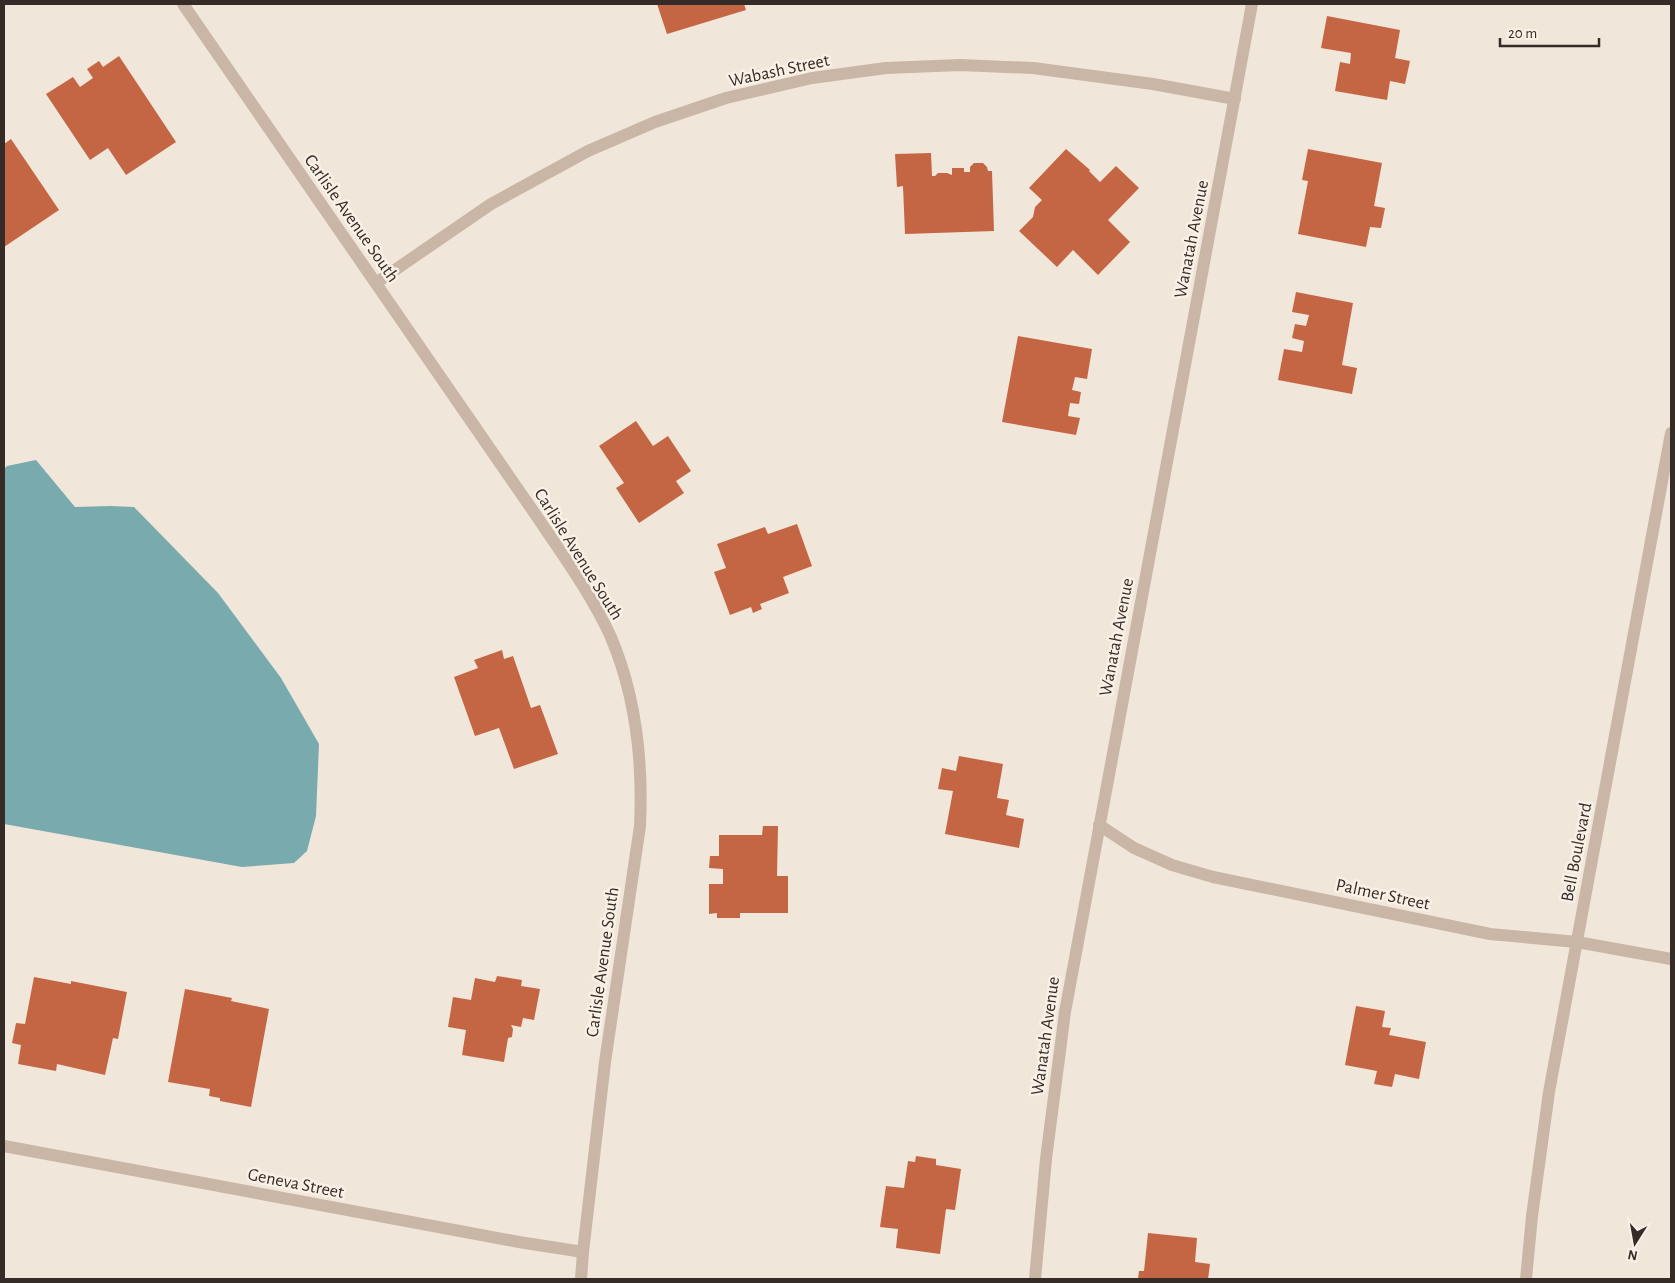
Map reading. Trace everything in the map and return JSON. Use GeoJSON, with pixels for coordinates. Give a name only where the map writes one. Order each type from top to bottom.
{"type":"FeatureCollection","features":[{"type":"Feature","properties":{"kind":"street","name":"Carlisle Avenue South"},"geometry":{"type":"LineString","coordinates":[[183,4],[542,524],[591,599],[610,635],[623,671],[639,748],[642,791],[640,826],[605,1062],[581,1279]]}},
{"type":"Feature","properties":{"kind":"street","name":"Wanatah Avenue"},"geometry":{"type":"LineString","coordinates":[[1035,1279],[1046,1159],[1065,1012],[1252,4]]}},
{"type":"Feature","properties":{"kind":"street","name":"Wabash Street"},"geometry":{"type":"LineString","coordinates":[[376,283],[491,204],[588,151],[655,122],[717,101],[812,78],[895,68],[960,65],[1033,68],[1153,84],[1235,99]]}},
{"type":"Feature","properties":{"kind":"street","name":"Bell Boulevard"},"geometry":{"type":"LineString","coordinates":[[1526,1279],[1532,1216],[1550,1092],[1671,433]]}},
{"type":"Feature","properties":{"kind":"street","name":"Palmer Street"},"geometry":{"type":"LineString","coordinates":[[1099,825],[1134,848],[1172,865],[1213,877],[1490,934],[1577,942],[1671,959]]}},
{"type":"Feature","properties":{"kind":"street","name":"Geneva Street"},"geometry":{"type":"LineString","coordinates":[[4,1146],[519,1242],[583,1252]]}},
{"type":"Feature","properties":{"kind":"water"},"geometry":{"type":"Polygon","coordinates":[[[36,460],[75,507],[134,507],[218,593],[281,678],[319,744],[316,816],[307,851],[294,863],[242,867],[4,824],[4,469],[7,466],[36,460]]]}},
{"type":"Feature","properties":{"kind":"building"},"geometry":{"type":"Polygon","coordinates":[[[657,4],[744,4],[746,10],[667,34],[657,4]]]}},
{"type":"Feature","properties":{"kind":"building"},"geometry":{"type":"Polygon","coordinates":[[[1327,16],[1400,30],[1395,58],[1410,61],[1405,84],[1390,81],[1387,100],[1335,91],[1340,62],[1350,64],[1351,53],[1321,48],[1327,16]]]}},
{"type":"Feature","properties":{"kind":"building"},"geometry":{"type":"Polygon","coordinates":[[[119,56],[176,142],[126,175],[108,148],[90,160],[46,94],[73,77],[80,87],[93,78],[87,69],[99,61],[103,67],[119,56]]]}},
{"type":"Feature","properties":{"kind":"building"},"geometry":{"type":"Polygon","coordinates":[[[11,139],[59,210],[4,247],[4,144],[11,139]]]}},
{"type":"Feature","properties":{"kind":"building"},"geometry":{"type":"Polygon","coordinates":[[[1066,149],[1090,170],[1100,182],[1116,166],[1139,188],[1108,220],[1130,242],[1098,275],[1073,250],[1057,267],[1019,231],[1033,217],[1035,207],[1042,200],[1029,188],[1066,149]]]}},
{"type":"Feature","properties":{"kind":"building"},"geometry":{"type":"Polygon","coordinates":[[[1308,149],[1382,163],[1374,206],[1385,208],[1381,228],[1370,227],[1366,247],[1298,234],[1308,181],[1302,180],[1308,149]]]}},
{"type":"Feature","properties":{"kind":"building"},"geometry":{"type":"Polygon","coordinates":[[[931,153],[932,176],[938,173],[952,175],[952,168],[964,168],[964,172],[970,172],[970,167],[974,163],[983,163],[988,171],[992,171],[994,231],[905,234],[903,186],[897,187],[895,154],[931,153]]]}},
{"type":"Feature","properties":{"kind":"building"},"geometry":{"type":"Polygon","coordinates":[[[1296,292],[1353,303],[1342,365],[1357,368],[1352,394],[1278,380],[1284,349],[1302,352],[1304,341],[1292,338],[1295,324],[1306,326],[1309,315],[1292,312],[1296,292]]]}},
{"type":"Feature","properties":{"kind":"building"},"geometry":{"type":"Polygon","coordinates":[[[1018,336],[1092,349],[1087,379],[1075,377],[1072,390],[1081,392],[1079,404],[1070,403],[1068,416],[1080,418],[1076,435],[1002,422],[1018,336]]]}},
{"type":"Feature","properties":{"kind":"building"},"geometry":{"type":"Polygon","coordinates":[[[636,421],[653,446],[668,436],[691,471],[676,481],[684,493],[639,523],[616,488],[624,483],[599,446],[636,421]]]}},
{"type":"Feature","properties":{"kind":"building"},"geometry":{"type":"Polygon","coordinates":[[[797,524],[812,566],[783,577],[789,593],[760,604],[762,609],[753,613],[751,607],[730,615],[714,572],[726,568],[717,544],[765,527],[768,534],[797,524]]]}},
{"type":"Feature","properties":{"kind":"building"},"geometry":{"type":"Polygon","coordinates":[[[502,650],[504,659],[513,656],[531,708],[540,705],[558,754],[514,769],[499,728],[475,736],[454,677],[478,668],[474,660],[502,650]]]}},
{"type":"Feature","properties":{"kind":"building"},"geometry":{"type":"Polygon","coordinates":[[[959,756],[1003,764],[997,798],[1009,800],[1006,815],[1024,819],[1019,848],[945,834],[953,791],[938,789],[942,768],[956,771],[959,756]]]}},
{"type":"Feature","properties":{"kind":"building"},"geometry":{"type":"Polygon","coordinates":[[[763,826],[778,826],[777,876],[788,876],[788,913],[740,913],[740,918],[717,918],[717,913],[709,914],[709,884],[723,884],[723,869],[709,868],[710,856],[719,856],[719,835],[762,835],[763,826]]]}},
{"type":"Feature","properties":{"kind":"building"},"geometry":{"type":"Polygon","coordinates":[[[497,976],[522,980],[521,986],[540,989],[534,1020],[523,1018],[521,1027],[511,1025],[513,1029],[512,1037],[508,1038],[504,1062],[462,1055],[466,1030],[448,1027],[453,997],[471,1000],[475,978],[495,982],[497,976]]]}},
{"type":"Feature","properties":{"kind":"building"},"geometry":{"type":"Polygon","coordinates":[[[34,977],[71,984],[71,981],[127,992],[118,1039],[113,1038],[105,1075],[57,1064],[56,1071],[18,1064],[21,1045],[12,1043],[16,1023],[25,1024],[34,977]]]}},
{"type":"Feature","properties":{"kind":"building"},"geometry":{"type":"Polygon","coordinates":[[[185,989],[232,998],[231,1001],[269,1009],[251,1107],[220,1101],[220,1098],[209,1096],[210,1089],[168,1082],[185,989]]]}},
{"type":"Feature","properties":{"kind":"building"},"geometry":{"type":"Polygon","coordinates":[[[1356,1006],[1385,1011],[1382,1027],[1391,1028],[1389,1035],[1426,1042],[1419,1079],[1395,1074],[1392,1087],[1374,1084],[1377,1071],[1345,1065],[1356,1006]]]}},
{"type":"Feature","properties":{"kind":"building"},"geometry":{"type":"Polygon","coordinates":[[[916,1156],[936,1159],[936,1165],[961,1169],[955,1210],[946,1209],[940,1254],[896,1248],[898,1229],[880,1227],[886,1186],[904,1188],[908,1161],[915,1162],[916,1156]]]}},
{"type":"Feature","properties":{"kind":"building"},"geometry":{"type":"Polygon","coordinates":[[[1148,1233],[1197,1238],[1195,1262],[1210,1264],[1208,1279],[1138,1279],[1139,1271],[1144,1271],[1148,1233]]]}}]}
